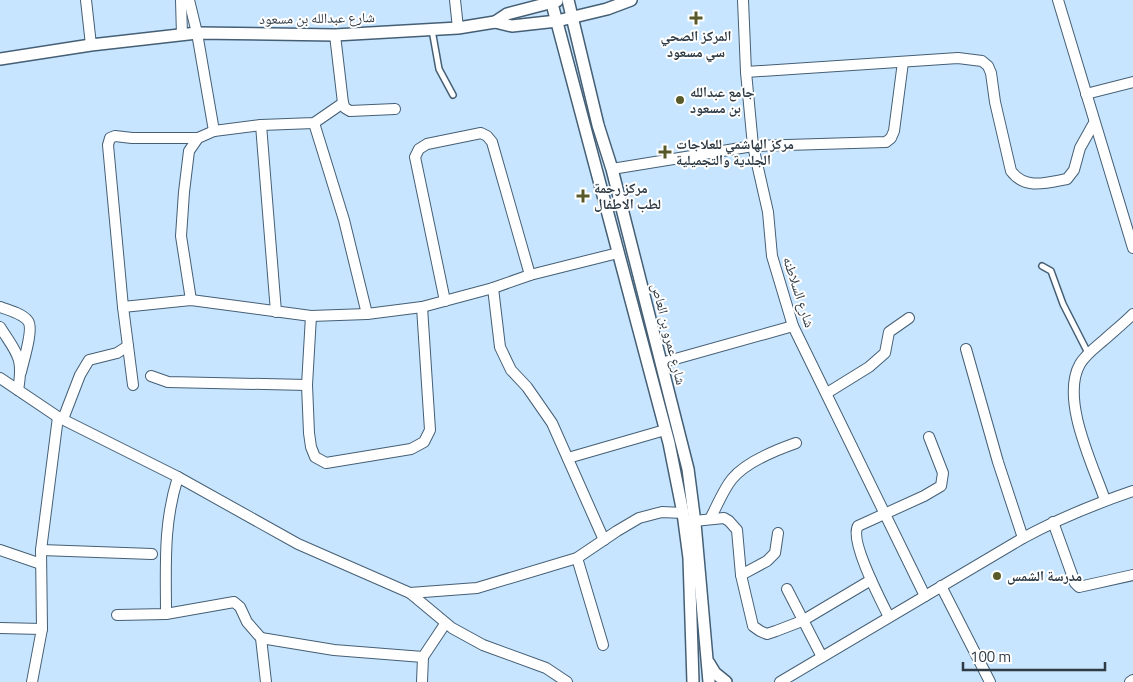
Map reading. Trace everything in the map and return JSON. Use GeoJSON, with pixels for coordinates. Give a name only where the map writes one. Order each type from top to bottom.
{"type":"FeatureCollection","features":[{"type":"Feature","properties":{"kind":"street"},"geometry":{"type":"LineString","coordinates":[[86,0],[91,45]]}},
{"type":"Feature","properties":{"kind":"street"},"geometry":{"type":"LineString","coordinates":[[181,0],[182,35]]}},
{"type":"Feature","properties":{"kind":"street"},"geometry":{"type":"LineString","coordinates":[[189,0],[197,33],[214,131]]}},
{"type":"Feature","properties":{"kind":"street"},"geometry":{"type":"LineString","coordinates":[[455,0],[458,28]]}},
{"type":"Feature","properties":{"kind":"street","name":"شارع عمرو بن العاص"},"geometry":{"type":"LineString","coordinates":[[568,0],[598,126],[612,169],[688,469],[709,682]]}},
{"type":"Feature","properties":{"kind":"street","name":"شارع عبدالله بن مسعود"},"geometry":{"type":"LineString","coordinates":[[0,59],[91,45],[197,33],[335,35],[458,28],[495,22],[512,26],[557,21],[607,9],[631,0]]}},
{"type":"Feature","properties":{"kind":"street","name":"شارع السلاطنه"},"geometry":{"type":"LineString","coordinates":[[743,0],[746,72],[753,146],[768,212],[772,256],[794,326],[925,596]]}},
{"type":"Feature","properties":{"kind":"street"},"geometry":{"type":"LineString","coordinates":[[1058,0],[1133,248]]}},
{"type":"Feature","properties":{"kind":"street"},"geometry":{"type":"LineString","coordinates":[[495,22],[507,14],[554,1],[557,21],[665,430],[683,512],[689,558],[693,682]]}},
{"type":"Feature","properties":{"kind":"street"},"geometry":{"type":"LineString","coordinates":[[335,35],[342,103],[345,108],[350,111],[395,109]]}},
{"type":"Feature","properties":{"kind":"street"},"geometry":{"type":"LineString","coordinates":[[746,72],[958,58],[982,61],[991,72],[995,102],[1011,171],[1016,178],[1028,184],[1067,180],[1074,170],[1080,148],[1094,123]]}},
{"type":"Feature","properties":{"kind":"street"},"geometry":{"type":"LineString","coordinates":[[612,169],[753,146],[886,142],[891,138],[894,131],[903,62]]}},
{"type":"Feature","properties":{"kind":"street"},"geometry":{"type":"LineString","coordinates":[[1086,94],[1133,82]]}},
{"type":"Feature","properties":{"kind":"street"},"geometry":{"type":"LineString","coordinates":[[133,385],[123,307],[108,145],[110,138],[115,136],[132,138],[198,138],[214,131],[261,125],[314,123],[342,103]]}},
{"type":"Feature","properties":{"kind":"street"},"geometry":{"type":"LineString","coordinates":[[314,123],[344,220],[367,314]]}},
{"type":"Feature","properties":{"kind":"street"},"geometry":{"type":"LineString","coordinates":[[261,125],[276,312]]}},
{"type":"Feature","properties":{"kind":"street"},"geometry":{"type":"LineString","coordinates":[[444,301],[415,157],[419,149],[427,144],[481,133],[492,142],[530,275]]}},
{"type":"Feature","properties":{"kind":"street"},"geometry":{"type":"LineString","coordinates":[[191,300],[181,236],[189,151],[198,138]]}},
{"type":"Feature","properties":{"kind":"street"},"geometry":{"type":"LineString","coordinates":[[123,307],[191,300],[311,316],[367,314],[422,307],[493,288],[530,275],[618,253]]}},
{"type":"Feature","properties":{"kind":"street"},"geometry":{"type":"LineString","coordinates":[[493,288],[500,347],[511,370],[527,387],[552,423],[604,540]]}},
{"type":"Feature","properties":{"kind":"street"},"geometry":{"type":"LineString","coordinates":[[0,307],[16,312],[28,321],[30,326],[18,390]]}},
{"type":"Feature","properties":{"kind":"street"},"geometry":{"type":"LineString","coordinates":[[311,316],[307,385],[309,433],[315,457],[326,463],[411,449],[424,442],[430,430],[422,307]]}},
{"type":"Feature","properties":{"kind":"street"},"geometry":{"type":"LineString","coordinates":[[1105,500],[1076,420],[1074,402],[1075,380],[1080,365],[1088,353],[1133,314]]}},
{"type":"Feature","properties":{"kind":"street"},"geometry":{"type":"LineString","coordinates":[[827,393],[869,367],[885,353],[890,332],[909,318]]}},
{"type":"Feature","properties":{"kind":"street"},"geometry":{"type":"LineString","coordinates":[[661,363],[794,326]]}},
{"type":"Feature","properties":{"kind":"street"},"geometry":{"type":"LineString","coordinates":[[0,327],[16,351],[21,372]]}},
{"type":"Feature","properties":{"kind":"street"},"geometry":{"type":"LineString","coordinates":[[32,682],[42,629],[41,550],[60,418],[80,375],[90,360],[117,354],[128,346]]}},
{"type":"Feature","properties":{"kind":"street"},"geometry":{"type":"LineString","coordinates":[[966,349],[998,462],[1023,538]]}},
{"type":"Feature","properties":{"kind":"street"},"geometry":{"type":"LineString","coordinates":[[151,376],[168,382],[307,385]]}},
{"type":"Feature","properties":{"kind":"street"},"geometry":{"type":"LineString","coordinates":[[0,378],[60,418],[178,477],[298,544],[410,593],[445,624],[483,645],[546,668],[567,682]]}},
{"type":"Feature","properties":{"kind":"street"},"geometry":{"type":"LineString","coordinates":[[568,458],[665,430]]}},
{"type":"Feature","properties":{"kind":"street"},"geometry":{"type":"LineString","coordinates":[[888,617],[858,545],[856,530],[858,526],[924,496],[941,486],[942,473],[929,437]]}},
{"type":"Feature","properties":{"kind":"street"},"geometry":{"type":"LineString","coordinates":[[710,520],[736,474],[746,466],[796,443]]}},
{"type":"Feature","properties":{"kind":"street"},"geometry":{"type":"LineString","coordinates":[[166,614],[166,525],[170,500],[178,477]]}},
{"type":"Feature","properties":{"kind":"street"},"geometry":{"type":"LineString","coordinates":[[782,681],[1023,538],[1053,522],[1105,500],[1133,491]]}},
{"type":"Feature","properties":{"kind":"street"},"geometry":{"type":"LineString","coordinates":[[410,593],[477,588],[577,558],[640,518],[662,512],[683,512]]}},
{"type":"Feature","properties":{"kind":"street"},"geometry":{"type":"LineString","coordinates":[[694,521],[724,518],[737,530],[741,575],[753,626],[767,634],[802,621],[871,580]]}},
{"type":"Feature","properties":{"kind":"street"},"geometry":{"type":"LineString","coordinates":[[1053,522],[1078,587],[1133,575]]}},
{"type":"Feature","properties":{"kind":"street"},"geometry":{"type":"LineString","coordinates":[[741,575],[767,561],[775,553],[778,533]]}},
{"type":"Feature","properties":{"kind":"street"},"geometry":{"type":"LineString","coordinates":[[0,550],[41,564]]}},
{"type":"Feature","properties":{"kind":"street"},"geometry":{"type":"LineString","coordinates":[[41,550],[152,554]]}},
{"type":"Feature","properties":{"kind":"street"},"geometry":{"type":"LineString","coordinates":[[577,558],[603,645]]}},
{"type":"Feature","properties":{"kind":"street"},"geometry":{"type":"LineString","coordinates":[[941,586],[990,682]]}},
{"type":"Feature","properties":{"kind":"street"},"geometry":{"type":"LineString","coordinates":[[787,589],[822,657]]}},
{"type":"Feature","properties":{"kind":"street"},"geometry":{"type":"LineString","coordinates":[[117,615],[166,614],[234,602],[240,607],[247,622],[261,638],[266,682]]}},
{"type":"Feature","properties":{"kind":"street"},"geometry":{"type":"LineString","coordinates":[[422,682],[423,657],[445,624]]}},
{"type":"Feature","properties":{"kind":"street"},"geometry":{"type":"LineString","coordinates":[[0,628],[42,629]]}},
{"type":"Feature","properties":{"kind":"street"},"geometry":{"type":"LineString","coordinates":[[261,638],[334,650],[423,657]]}},
{"type":"Feature","properties":{"kind":"street"},"geometry":{"type":"LineString","coordinates":[[707,661],[715,673],[726,682]]}},
{"type":"Feature","properties":{"kind":"lane"},"geometry":{"type":"LineString","coordinates":[[432,30],[438,69],[453,95]]}},
{"type":"Feature","properties":{"kind":"lane"},"geometry":{"type":"LineString","coordinates":[[1042,266],[1051,271],[1063,304],[1088,353]]}},
{"type":"Feature","properties":{"kind":"place","name":"المركز الصحي سي مسعود"},"geometry":{"type":"Point","coordinates":[696,18]}},
{"type":"Feature","properties":{"kind":"place","name":"جامع عبدالله بن مسعود"},"geometry":{"type":"Point","coordinates":[680,100]}},
{"type":"Feature","properties":{"kind":"place","name":"مركز الهاشمي للعلاجات الجلدية والتجميلية"},"geometry":{"type":"Point","coordinates":[665,152]}},
{"type":"Feature","properties":{"kind":"place","name":"مركز رحمة لطب الاطفال"},"geometry":{"type":"Point","coordinates":[583,196]}},
{"type":"Feature","properties":{"kind":"place","name":"مدرسة الشمس"},"geometry":{"type":"Point","coordinates":[997,576]}}]}
